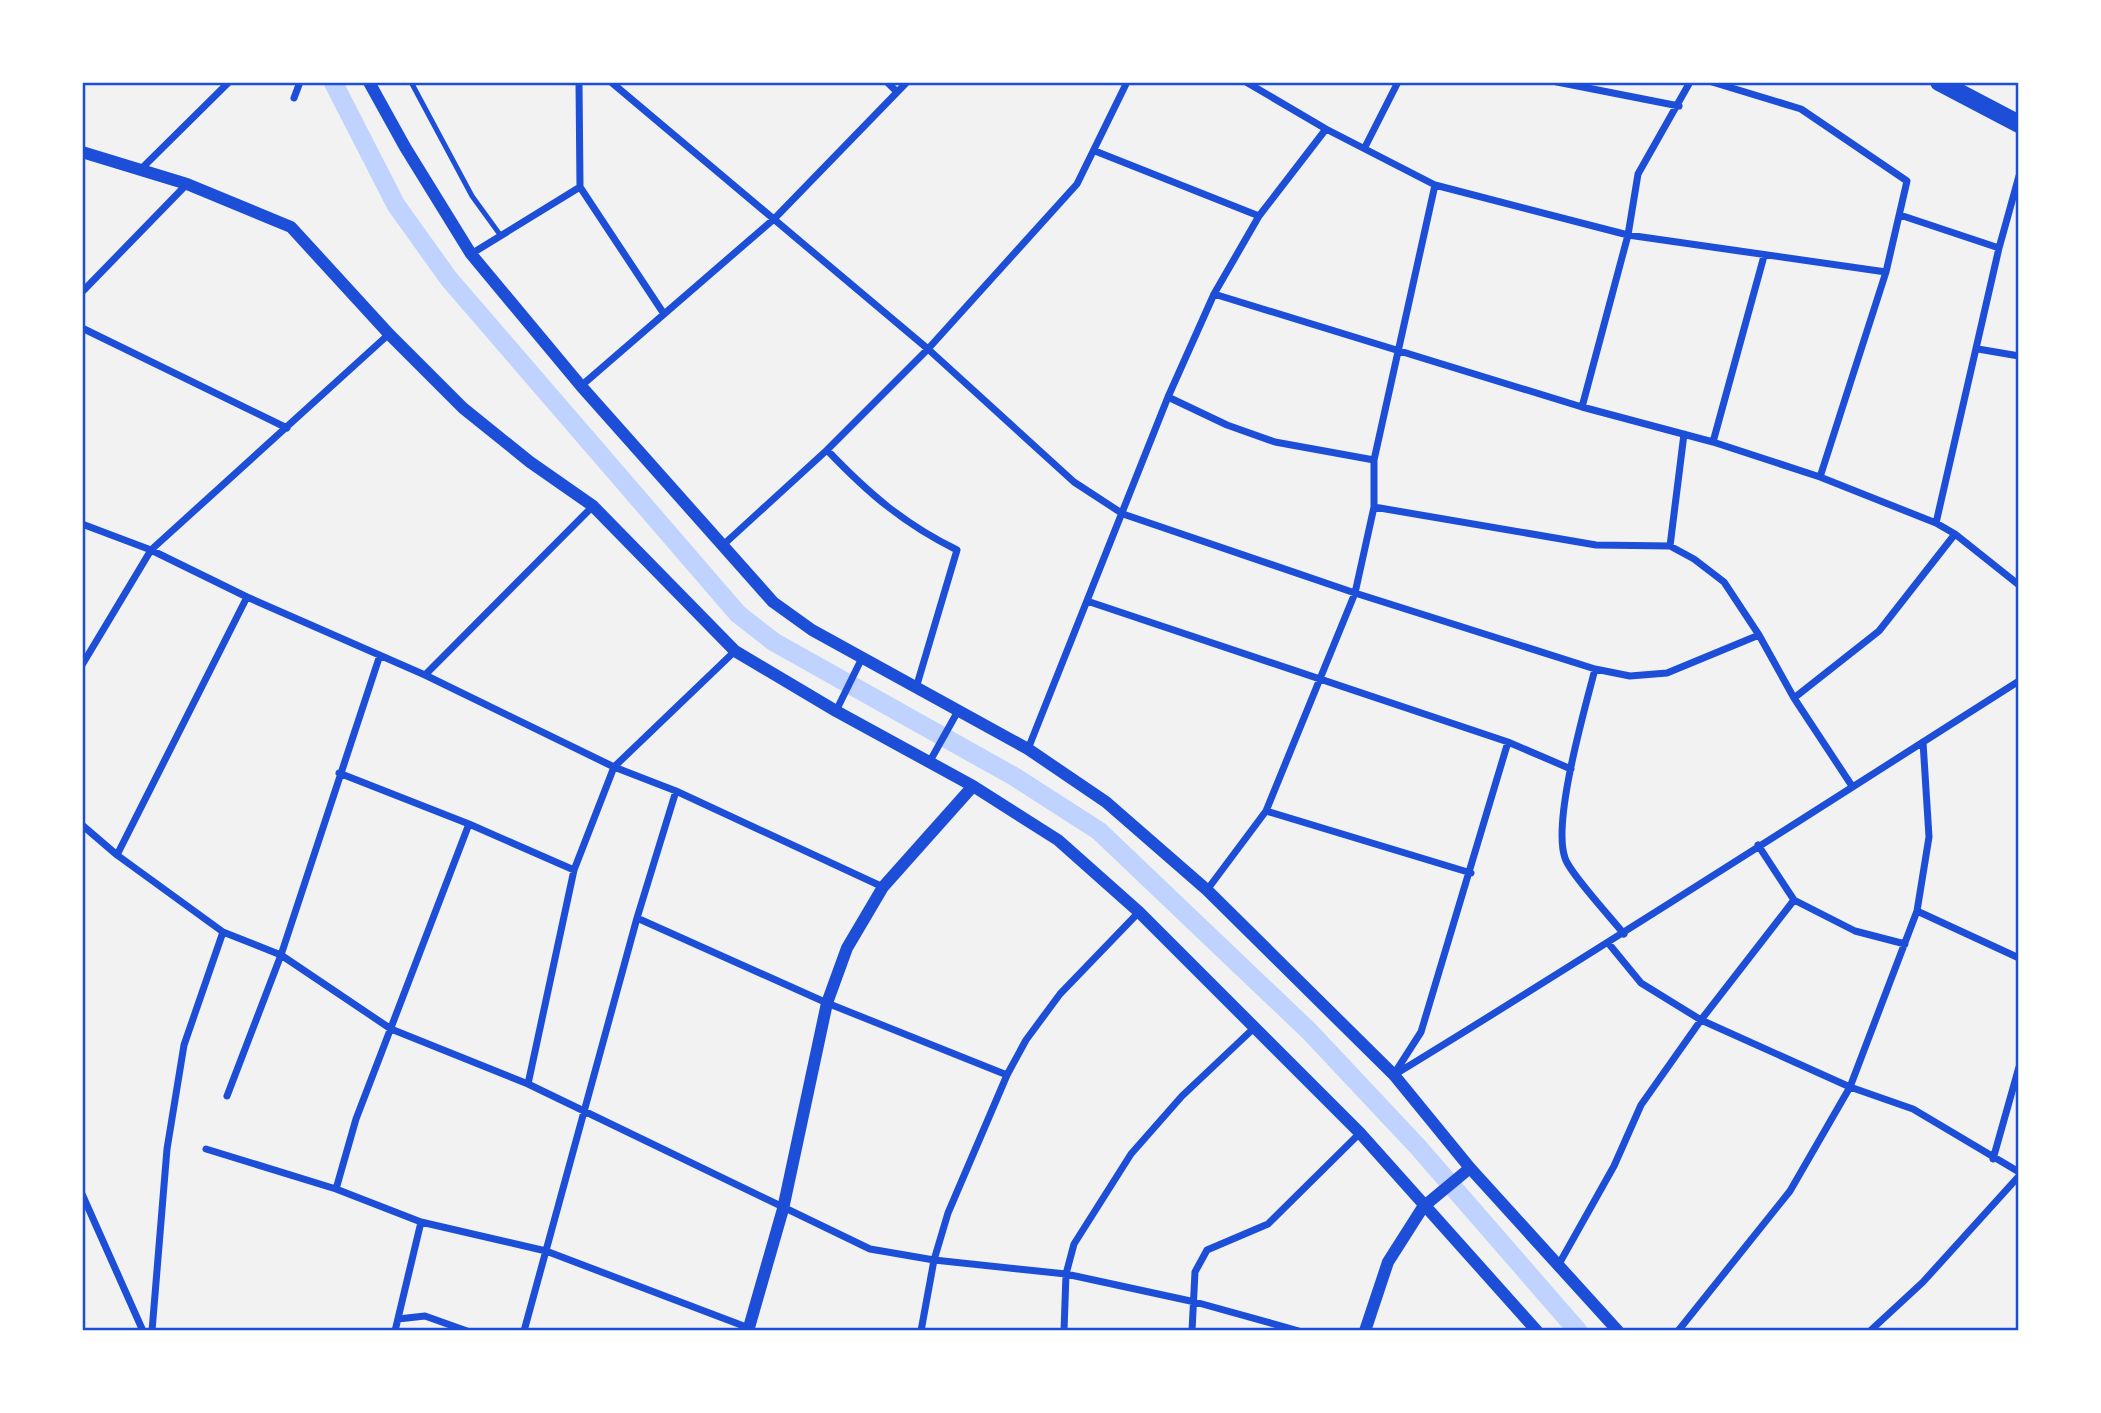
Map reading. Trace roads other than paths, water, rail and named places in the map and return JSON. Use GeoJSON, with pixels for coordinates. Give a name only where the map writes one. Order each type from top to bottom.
{"type":"FeatureCollection","features":[{"type":"Feature","properties":{"kind":"main road"},"geometry":{"type":"LineString","coordinates":[[1939,82],[2019,124]]}},
{"type":"Feature","properties":{"kind":"street"},"geometry":{"type":"LineString","coordinates":[[139,171],[229,82]]}},
{"type":"Feature","properties":{"kind":"street"},"geometry":{"type":"LineString","coordinates":[[294,98],[300,82]]}},
{"type":"Feature","properties":{"kind":"street"},"geometry":{"type":"LineString","coordinates":[[369,82],[405,147],[471,254],[581,386],[773,602],[812,630],[1028,749],[1105,802],[1207,890],[1394,1075],[1467,1170],[1559,1264],[1618,1331]]}},
{"type":"Feature","properties":{"kind":"street"},"geometry":{"type":"LineString","coordinates":[[579,82],[580,187],[664,314]]}},
{"type":"Feature","properties":{"kind":"street"},"geometry":{"type":"LineString","coordinates":[[611,82],[928,349],[1074,482],[1123,514],[1355,593],[1595,668],[1630,676],[1667,673],[1759,635]]}},
{"type":"Feature","properties":{"kind":"street"},"geometry":{"type":"LineString","coordinates":[[887,82],[896,91]]}},
{"type":"Feature","properties":{"kind":"street"},"geometry":{"type":"LineString","coordinates":[[581,386],[775,218],[907,82]]}},
{"type":"Feature","properties":{"kind":"street"},"geometry":{"type":"LineString","coordinates":[[722,546],[827,450],[928,349],[1077,184],[1127,82]]}},
{"type":"Feature","properties":{"kind":"street"},"geometry":{"type":"LineString","coordinates":[[1246,82],[1326,129],[1435,185],[1628,235],[1886,272]]}},
{"type":"Feature","properties":{"kind":"street"},"geometry":{"type":"LineString","coordinates":[[1364,147],[1398,82]]}},
{"type":"Feature","properties":{"kind":"street"},"geometry":{"type":"LineString","coordinates":[[1557,82],[1679,106]]}},
{"type":"Feature","properties":{"kind":"street"},"geometry":{"type":"LineString","coordinates":[[1582,407],[1628,235],[1638,174],[1679,106],[1690,82]]}},
{"type":"Feature","properties":{"kind":"street"},"geometry":{"type":"LineString","coordinates":[[1712,82],[1801,109],[1908,181],[1886,272],[1819,477]]}},
{"type":"Feature","properties":{"kind":"street"},"geometry":{"type":"LineString","coordinates":[[1028,749],[1168,397],[1214,294],[1259,216],[1326,129]]}},
{"type":"Feature","properties":{"kind":"street"},"geometry":{"type":"LineString","coordinates":[[1095,151],[1259,216]]}},
{"type":"Feature","properties":{"kind":"street"},"geometry":{"type":"LineString","coordinates":[[82,152],[187,184],[291,227],[389,334],[463,408],[593,506],[735,651],[836,711],[973,786],[1058,840],[1139,912],[1360,1133],[1427,1204],[1537,1331]]}},
{"type":"Feature","properties":{"kind":"street"},"geometry":{"type":"LineString","coordinates":[[1936,523],[1999,248],[2019,176]]}},
{"type":"Feature","properties":{"kind":"street"},"geometry":{"type":"LineString","coordinates":[[82,292],[187,184]]}},
{"type":"Feature","properties":{"kind":"street"},"geometry":{"type":"LineString","coordinates":[[1207,890],[1266,811],[1355,593],[1374,507],[1374,460],[1396,350],[1435,185]]}},
{"type":"Feature","properties":{"kind":"street"},"geometry":{"type":"LineString","coordinates":[[471,254],[580,187]]}},
{"type":"Feature","properties":{"kind":"street"},"geometry":{"type":"LineString","coordinates":[[1900,215],[1999,248]]}},
{"type":"Feature","properties":{"kind":"street"},"geometry":{"type":"LineString","coordinates":[[1713,442],[1764,256]]}},
{"type":"Feature","properties":{"kind":"street"},"geometry":{"type":"LineString","coordinates":[[1214,294],[1582,407],[1713,442],[1819,477],[1936,523],[1955,534],[2019,585]]}},
{"type":"Feature","properties":{"kind":"street"},"geometry":{"type":"LineString","coordinates":[[82,328],[287,428]]}},
{"type":"Feature","properties":{"kind":"street"},"geometry":{"type":"LineString","coordinates":[[82,665],[151,550],[389,334]]}},
{"type":"Feature","properties":{"kind":"street"},"geometry":{"type":"LineString","coordinates":[[1978,349],[2019,356]]}},
{"type":"Feature","properties":{"kind":"street"},"geometry":{"type":"LineString","coordinates":[[1168,397],[1227,425],[1275,442],[1374,460]]}},
{"type":"Feature","properties":{"kind":"street"},"geometry":{"type":"LineString","coordinates":[[1670,546],[1684,435]]}},
{"type":"Feature","properties":{"kind":"street"},"geometry":{"type":"LineString","coordinates":[[827,450],[866,491],[918,531],[957,550],[916,688]]}},
{"type":"Feature","properties":{"kind":"street"},"geometry":{"type":"LineString","coordinates":[[425,675],[593,506]]}},
{"type":"Feature","properties":{"kind":"street"},"geometry":{"type":"LineString","coordinates":[[1374,507],[1597,545],[1670,546],[1724,582],[1759,635],[1794,698],[1852,786]]}},
{"type":"Feature","properties":{"kind":"street"},"geometry":{"type":"LineString","coordinates":[[82,524],[151,550],[247,597],[425,675],[614,767],[676,791],[883,887]]}},
{"type":"Feature","properties":{"kind":"street"},"geometry":{"type":"LineString","coordinates":[[1794,698],[1879,631],[1955,534]]}},
{"type":"Feature","properties":{"kind":"street"},"geometry":{"type":"LineString","coordinates":[[117,855],[247,597]]}},
{"type":"Feature","properties":{"kind":"street"},"geometry":{"type":"LineString","coordinates":[[1087,601],[1508,742],[1571,769]]}},
{"type":"Feature","properties":{"kind":"street"},"geometry":{"type":"LineString","coordinates":[[528,1084],[574,870],[614,767],[735,651]]}},
{"type":"Feature","properties":{"kind":"street"},"geometry":{"type":"LineString","coordinates":[[227,1096],[281,955],[380,655]]}},
{"type":"Feature","properties":{"kind":"street"},"geometry":{"type":"LineString","coordinates":[[836,711],[862,658]]}},
{"type":"Feature","properties":{"kind":"street"},"geometry":{"type":"LineString","coordinates":[[1595,668],[1571,769],[1562,833],[1565,859],[1624,934]]}},
{"type":"Feature","properties":{"kind":"street"},"geometry":{"type":"LineString","coordinates":[[1394,1075],[1609,944],[1758,845],[2019,681]]}},
{"type":"Feature","properties":{"kind":"street"},"geometry":{"type":"LineString","coordinates":[[930,761],[958,711]]}},
{"type":"Feature","properties":{"kind":"street"},"geometry":{"type":"LineString","coordinates":[[1394,1075],[1421,1032],[1471,873],[1508,742]]}},
{"type":"Feature","properties":{"kind":"street"},"geometry":{"type":"LineString","coordinates":[[1678,1331],[1790,1191],[1850,1087],[1917,911],[1929,837],[1923,742]]}},
{"type":"Feature","properties":{"kind":"street"},"geometry":{"type":"LineString","coordinates":[[339,773],[469,824],[574,870]]}},
{"type":"Feature","properties":{"kind":"street"},"geometry":{"type":"LineString","coordinates":[[206,1149],[336,1189],[421,1222],[546,1251],[748,1330],[783,1209],[827,1003],[848,948],[883,887],[973,786]]}},
{"type":"Feature","properties":{"kind":"street"},"geometry":{"type":"LineString","coordinates":[[524,1331],[637,918],[676,791]]}},
{"type":"Feature","properties":{"kind":"street"},"geometry":{"type":"LineString","coordinates":[[1266,811],[1471,873]]}},
{"type":"Feature","properties":{"kind":"street"},"geometry":{"type":"LineString","coordinates":[[336,1189],[356,1119],[469,824]]}},
{"type":"Feature","properties":{"kind":"street"},"geometry":{"type":"LineString","coordinates":[[82,825],[117,855],[223,932],[281,955],[391,1029],[528,1084],[870,1250],[934,1260],[1066,1274],[1195,1302],[1299,1331]]}},
{"type":"Feature","properties":{"kind":"street"},"geometry":{"type":"LineString","coordinates":[[1758,845],[1794,900],[1855,931],[1905,944]]}},
{"type":"Feature","properties":{"kind":"street"},"geometry":{"type":"LineString","coordinates":[[1559,1264],[1614,1166],[1642,1105],[1701,1020],[1794,900]]}},
{"type":"Feature","properties":{"kind":"street"},"geometry":{"type":"LineString","coordinates":[[1917,911],[2019,958]]}},
{"type":"Feature","properties":{"kind":"street"},"geometry":{"type":"LineString","coordinates":[[921,1331],[934,1260],[948,1213],[1007,1075],[1026,1040],[1060,994],[1139,912]]}},
{"type":"Feature","properties":{"kind":"street"},"geometry":{"type":"LineString","coordinates":[[637,918],[827,1003],[1007,1075]]}},
{"type":"Feature","properties":{"kind":"street"},"geometry":{"type":"LineString","coordinates":[[152,1331],[167,1150],[184,1045],[223,932]]}},
{"type":"Feature","properties":{"kind":"street"},"geometry":{"type":"LineString","coordinates":[[1609,944],[1641,983],[1701,1020],[1850,1087],[1913,1108],[2019,1174],[1923,1282],[1870,1331]]}},
{"type":"Feature","properties":{"kind":"street"},"geometry":{"type":"LineString","coordinates":[[1064,1331],[1066,1274],[1074,1244],[1131,1154],[1182,1096],[1254,1028]]}},
{"type":"Feature","properties":{"kind":"street"},"geometry":{"type":"LineString","coordinates":[[1993,1159],[2019,1068]]}},
{"type":"Feature","properties":{"kind":"street"},"geometry":{"type":"LineString","coordinates":[[1192,1331],[1195,1272],[1207,1250],[1268,1224],[1360,1133]]}},
{"type":"Feature","properties":{"kind":"street"},"geometry":{"type":"LineString","coordinates":[[1365,1331],[1388,1262],[1427,1204],[1467,1170]]}},
{"type":"Feature","properties":{"kind":"street"},"geometry":{"type":"LineString","coordinates":[[82,1194],[144,1331]]}},
{"type":"Feature","properties":{"kind":"street"},"geometry":{"type":"LineString","coordinates":[[395,1331],[421,1222]]}},
{"type":"Feature","properties":{"kind":"street"},"geometry":{"type":"LineString","coordinates":[[398,1320],[425,1317],[467,1331]]}},
{"type":"Feature","properties":{"kind":"lane"},"geometry":{"type":"LineString","coordinates":[[411,82],[472,196],[501,236]]}},
{"type":"Feature","properties":{"kind":"waterway"},"geometry":{"type":"LineString","coordinates":[[333,82],[396,205],[449,279],[738,614],[774,642],[1015,777],[1099,831],[1309,1031],[1418,1147],[1578,1331]]}}]}
